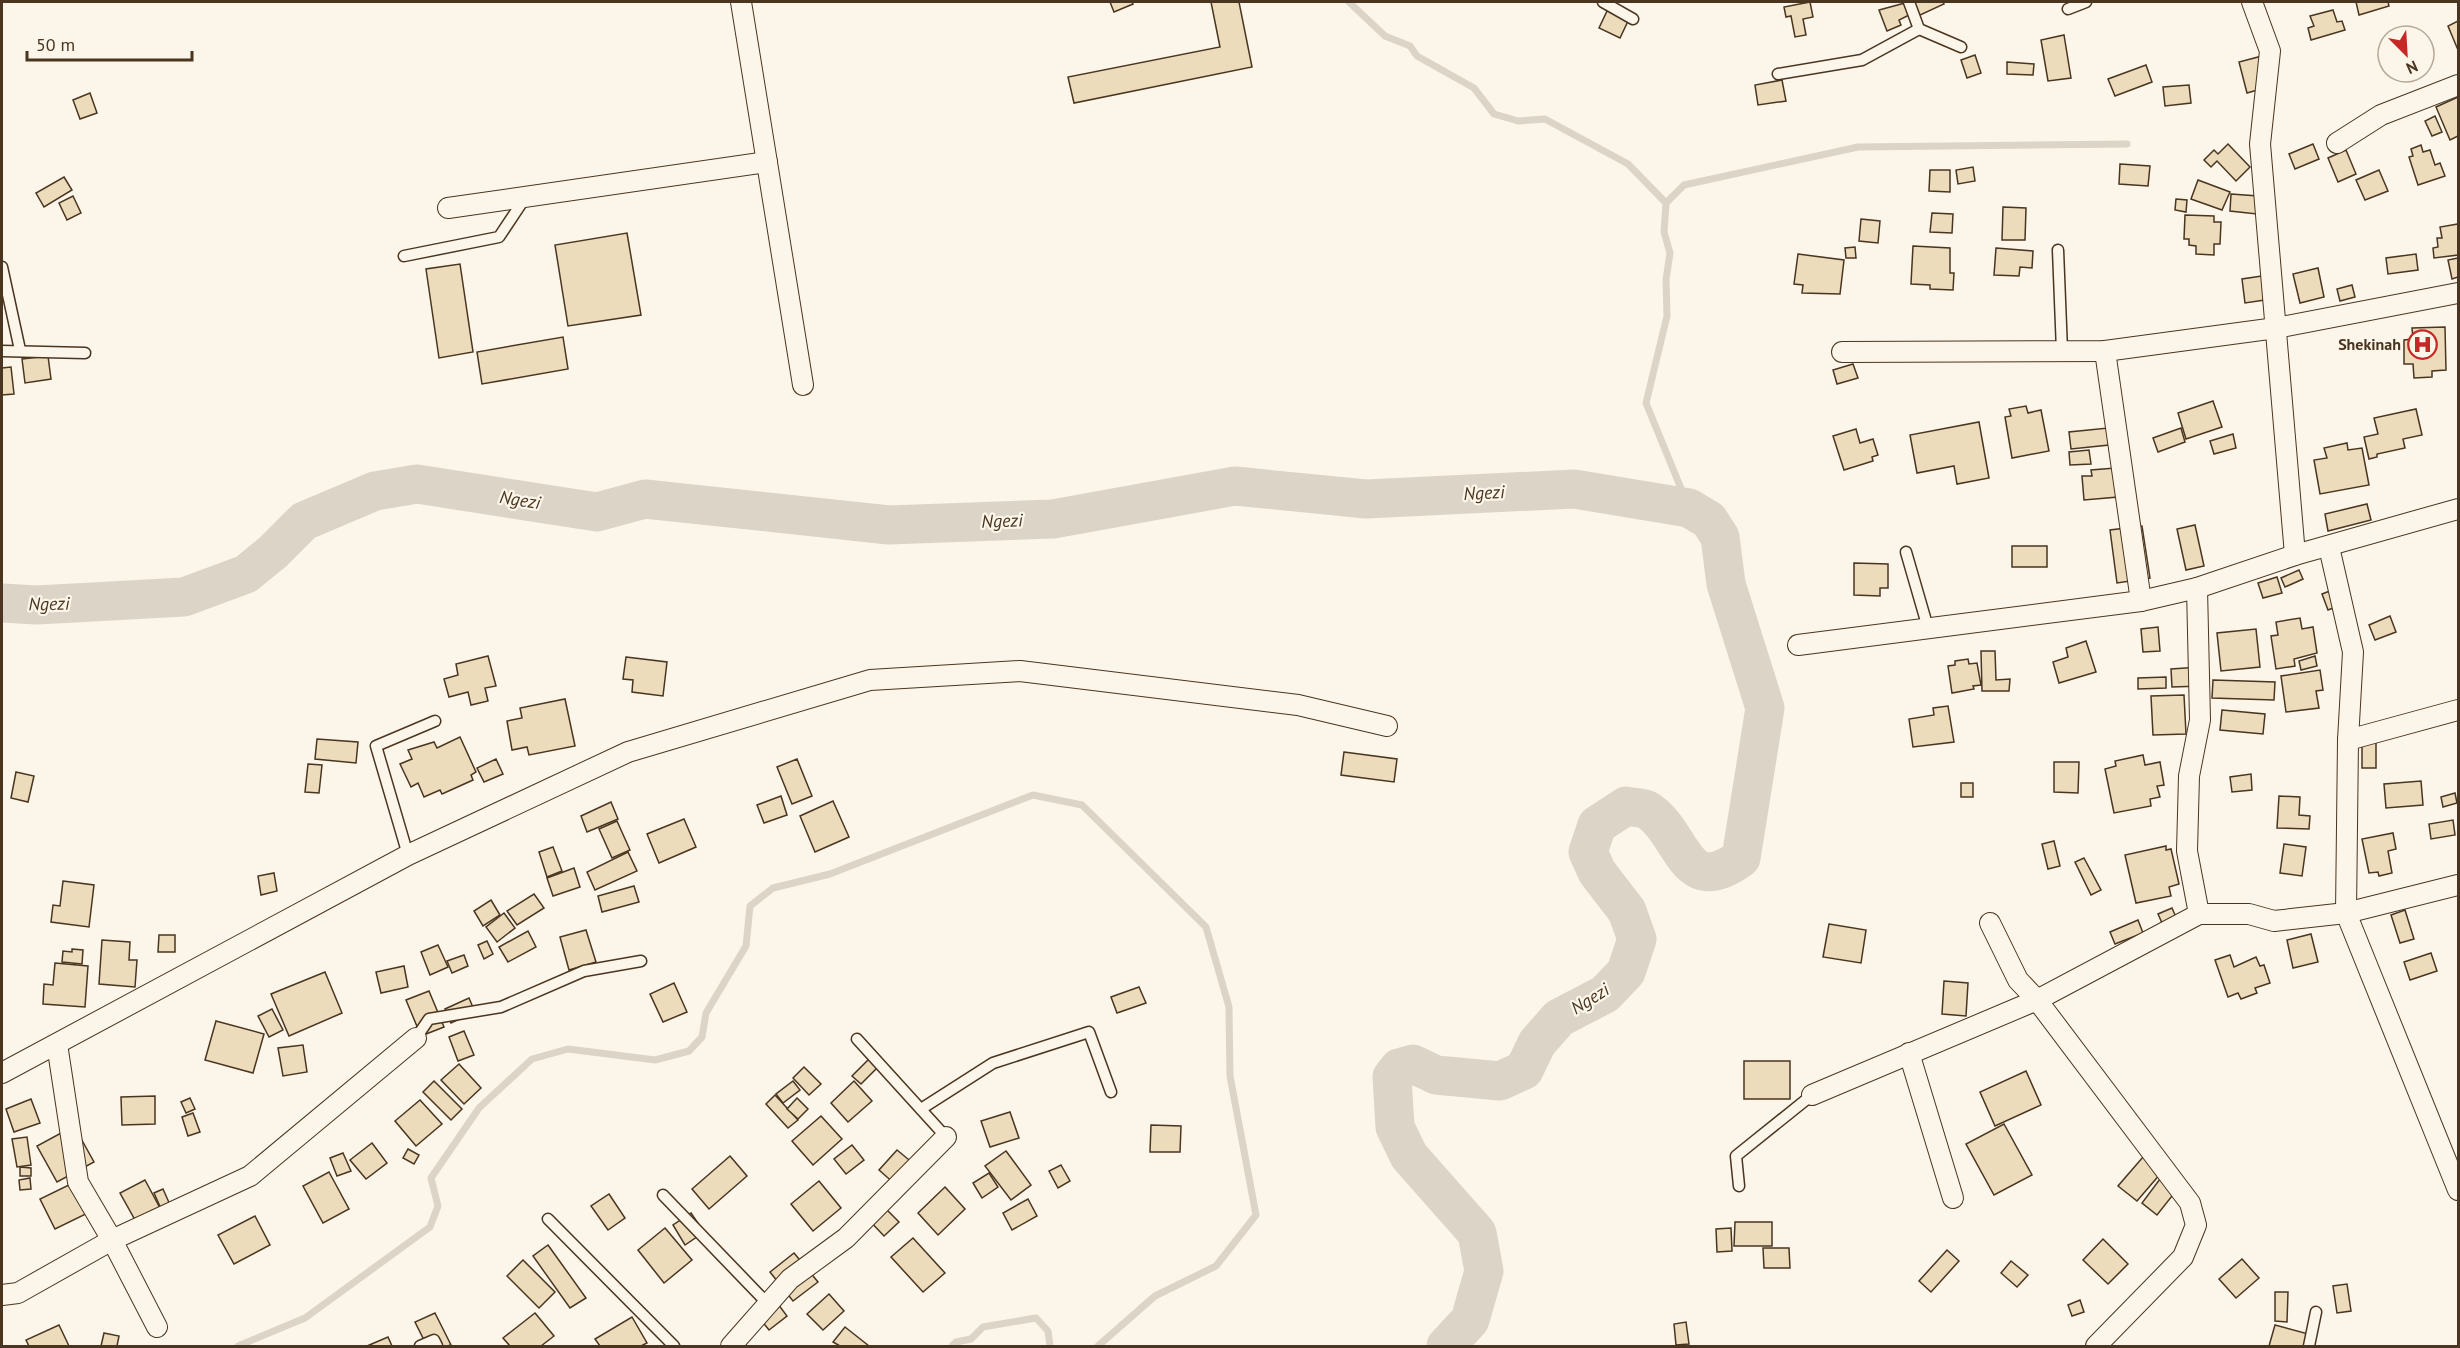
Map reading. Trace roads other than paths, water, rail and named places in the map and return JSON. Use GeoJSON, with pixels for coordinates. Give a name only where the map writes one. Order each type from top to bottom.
{"type":"FeatureCollection","features":[{"type":"Feature","properties":{"kind":"street"},"geometry":{"type":"LineString","coordinates":[[741,2],[803,385]]}},
{"type":"Feature","properties":{"kind":"street"},"geometry":{"type":"LineString","coordinates":[[2252,2],[2270,51],[2260,144],[2295,555]]}},
{"type":"Feature","properties":{"kind":"street"},"geometry":{"type":"LineString","coordinates":[[2337,143],[2381,115],[2458,85]]}},
{"type":"Feature","properties":{"kind":"street"},"geometry":{"type":"LineString","coordinates":[[448,208],[767,162]]}},
{"type":"Feature","properties":{"kind":"street"},"geometry":{"type":"LineString","coordinates":[[1842,352],[2105,351],[2276,328],[2458,293]]}},
{"type":"Feature","properties":{"kind":"street"},"geometry":{"type":"LineString","coordinates":[[2105,351],[2141,601]]}},
{"type":"Feature","properties":{"kind":"street"},"geometry":{"type":"LineString","coordinates":[[1798,645],[2141,601],[2197,588],[2295,555],[2458,509]]}},
{"type":"Feature","properties":{"kind":"street"},"geometry":{"type":"LineString","coordinates":[[2329,547],[2353,652],[2348,740],[2346,913],[2458,1190]]}},
{"type":"Feature","properties":{"kind":"street"},"geometry":{"type":"LineString","coordinates":[[2197,588],[2199,720],[2189,776],[2187,851],[2199,914]]}},
{"type":"Feature","properties":{"kind":"street"},"geometry":{"type":"LineString","coordinates":[[2,1073],[408,855],[628,752],[870,680],[1020,671],[1298,705],[1387,726]]}},
{"type":"Feature","properties":{"kind":"street"},"geometry":{"type":"LineString","coordinates":[[2348,740],[2458,710]]}},
{"type":"Feature","properties":{"kind":"street"},"geometry":{"type":"LineString","coordinates":[[1812,1095],[2037,1000],[2199,914],[2249,914],[2274,921],[2346,913],[2458,885]]}},
{"type":"Feature","properties":{"kind":"street"},"geometry":{"type":"LineString","coordinates":[[1990,923],[2018,980],[2037,1000],[2190,1203],[2196,1225],[2183,1257],[2096,1347]]}},
{"type":"Feature","properties":{"kind":"street"},"geometry":{"type":"LineString","coordinates":[[2,1295],[18,1293],[112,1240],[250,1176],[416,1038]]}},
{"type":"Feature","properties":{"kind":"street"},"geometry":{"type":"LineString","coordinates":[[57,1044],[78,1182],[158,1327]]}},
{"type":"Feature","properties":{"kind":"street"},"geometry":{"type":"LineString","coordinates":[[1909,1053],[1953,1198]]}},
{"type":"Feature","properties":{"kind":"street"},"geometry":{"type":"LineString","coordinates":[[731,1347],[790,1279],[846,1238],[946,1137]]}},
{"type":"Feature","properties":{"kind":"lane"},"geometry":{"type":"LineString","coordinates":[[1603,2],[1633,19]]}},
{"type":"Feature","properties":{"kind":"lane"},"geometry":{"type":"LineString","coordinates":[[1909,2],[1919,29],[1961,47]]}},
{"type":"Feature","properties":{"kind":"lane"},"geometry":{"type":"LineString","coordinates":[[2068,9],[2086,2]]}},
{"type":"Feature","properties":{"kind":"lane"},"geometry":{"type":"LineString","coordinates":[[1779,74],[1862,60],[1919,29]]}},
{"type":"Feature","properties":{"kind":"lane"},"geometry":{"type":"LineString","coordinates":[[404,256],[499,237],[527,195]]}},
{"type":"Feature","properties":{"kind":"lane"},"geometry":{"type":"LineString","coordinates":[[2058,250],[2062,351]]}},
{"type":"Feature","properties":{"kind":"lane"},"geometry":{"type":"LineString","coordinates":[[2,267],[20,350]]}},
{"type":"Feature","properties":{"kind":"lane"},"geometry":{"type":"LineString","coordinates":[[2,351],[85,352]]}},
{"type":"Feature","properties":{"kind":"lane"},"geometry":{"type":"LineString","coordinates":[[1906,552],[1928,628]]}},
{"type":"Feature","properties":{"kind":"lane"},"geometry":{"type":"LineString","coordinates":[[408,855],[375,746],[435,721]]}},
{"type":"Feature","properties":{"kind":"lane"},"geometry":{"type":"LineString","coordinates":[[416,1038],[429,1019],[501,1007],[584,971],[641,962]]}},
{"type":"Feature","properties":{"kind":"lane"},"geometry":{"type":"LineString","coordinates":[[921,1109],[993,1063],[1089,1032],[1111,1092]]}},
{"type":"Feature","properties":{"kind":"lane"},"geometry":{"type":"LineString","coordinates":[[857,1039],[946,1137]]}},
{"type":"Feature","properties":{"kind":"lane"},"geometry":{"type":"LineString","coordinates":[[1739,1186],[1736,1156],[1812,1095]]}},
{"type":"Feature","properties":{"kind":"lane"},"geometry":{"type":"LineString","coordinates":[[663,1195],[768,1304]]}},
{"type":"Feature","properties":{"kind":"lane"},"geometry":{"type":"LineString","coordinates":[[549,1219],[674,1347]]}},
{"type":"Feature","properties":{"kind":"lane"},"geometry":{"type":"LineString","coordinates":[[2309,1347],[2316,1312]]}},
{"type":"Feature","properties":{"kind":"lane"},"geometry":{"type":"LineString","coordinates":[[420,1347],[434,1340],[437,1347]]}},
{"type":"Feature","properties":{"kind":"waterway"},"geometry":{"type":"LineString","coordinates":[[1349,2],[1385,36],[1410,46],[1417,56],[1474,88],[1494,114],[1518,121],[1545,119],[1628,164],[1666,203],[1664,232],[1670,253],[1666,280],[1667,316],[1646,403],[1689,508]]}},
{"type":"Feature","properties":{"kind":"waterway"},"geometry":{"type":"LineString","coordinates":[[1666,203],[1684,185],[1858,147],[2127,144]]}},
{"type":"Feature","properties":{"kind":"waterway","name":"Ngezi"},"geometry":{"type":"LineString","coordinates":[[2,603],[37,605],[184,597],[246,574],[273,552],[304,521],[375,491],[417,484],[597,512],[645,499],[889,525],[1053,519],[1235,486],[1366,499],[1574,489],[1689,508],[1709,520],[1720,537],[1726,584],[1765,708],[1741,858],[1722,869],[1708,872],[1696,868],[1661,822],[1649,811],[1626,806],[1597,825],[1588,852],[1597,872],[1627,911],[1637,939],[1626,972],[1605,994],[1559,1018],[1537,1043],[1524,1070],[1500,1081],[1436,1075],[1413,1064],[1399,1068],[1392,1077],[1395,1127],[1409,1156],[1477,1233],[1484,1271],[1470,1320],[1446,1346]]}},
{"type":"Feature","properties":{"kind":"waterway"},"geometry":{"type":"LineString","coordinates":[[238,1346],[305,1318],[430,1227],[438,1206],[431,1178],[479,1108],[532,1059],[568,1049],[655,1060],[689,1051],[702,1037],[706,1013],[746,946],[750,906],[773,888],[830,874],[1033,795],[1082,805],[1206,927],[1229,1007],[1230,1076],[1256,1215],[1216,1266],[1155,1296],[1098,1346]]}},
{"type":"Feature","properties":{"kind":"waterway"},"geometry":{"type":"LineString","coordinates":[[952,1346],[956,1342],[971,1339],[983,1327],[1036,1318],[1048,1331],[1050,1346]]}},
{"type":"Feature","properties":{"kind":"place","name":"Shekinah"},"geometry":{"type":"Point","coordinates":[2422,344]}}]}
